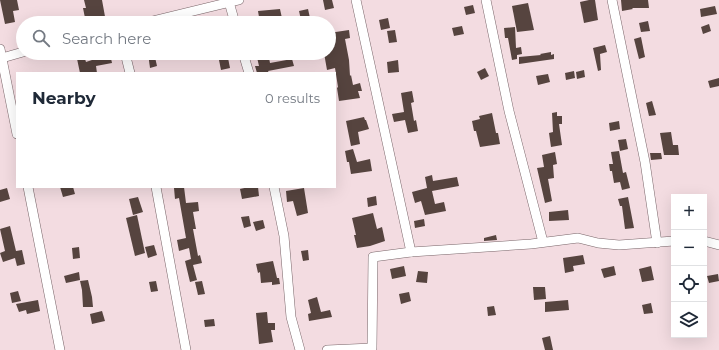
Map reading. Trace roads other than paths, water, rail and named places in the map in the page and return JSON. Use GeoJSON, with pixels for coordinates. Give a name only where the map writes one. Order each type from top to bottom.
{"type":"FeatureCollection","features":[{"type":"Feature","properties":{"kind":"street"},"geometry":{"type":"LineString","coordinates":[[172,16],[239,0]]}},
{"type":"Feature","properties":{"kind":"street"},"geometry":{"type":"LineString","coordinates":[[356,0],[411,252]]}},
{"type":"Feature","properties":{"kind":"street"},"geometry":{"type":"LineString","coordinates":[[486,0],[509,111],[543,242]]}},
{"type":"Feature","properties":{"kind":"street"},"geometry":{"type":"LineString","coordinates":[[612,0],[645,162],[657,243]]}},
{"type":"Feature","properties":{"kind":"street"},"geometry":{"type":"LineString","coordinates":[[229,2],[233,16]]}},
{"type":"Feature","properties":{"kind":"street"},"geometry":{"type":"LineString","coordinates":[[16,52],[1,53],[16,129]]}},
{"type":"Feature","properties":{"kind":"street"},"geometry":{"type":"LineString","coordinates":[[127,60],[130,72]]}},
{"type":"Feature","properties":{"kind":"street"},"geometry":{"type":"LineString","coordinates":[[245,60],[249,72]]}},
{"type":"Feature","properties":{"kind":"street"},"geometry":{"type":"LineString","coordinates":[[28,188],[60,350]]}},
{"type":"Feature","properties":{"kind":"street"},"geometry":{"type":"LineString","coordinates":[[156,188],[186,350]]}},
{"type":"Feature","properties":{"kind":"street"},"geometry":{"type":"LineString","coordinates":[[274,188],[284,236],[291,317],[300,350]]}},
{"type":"Feature","properties":{"kind":"street"},"geometry":{"type":"LineString","coordinates":[[327,350],[372,348],[373,257],[411,252],[531,244],[578,238],[598,243],[619,245],[671,241]]}},
{"type":"Feature","properties":{"kind":"street"},"geometry":{"type":"LineString","coordinates":[[707,242],[719,245]]}}]}
